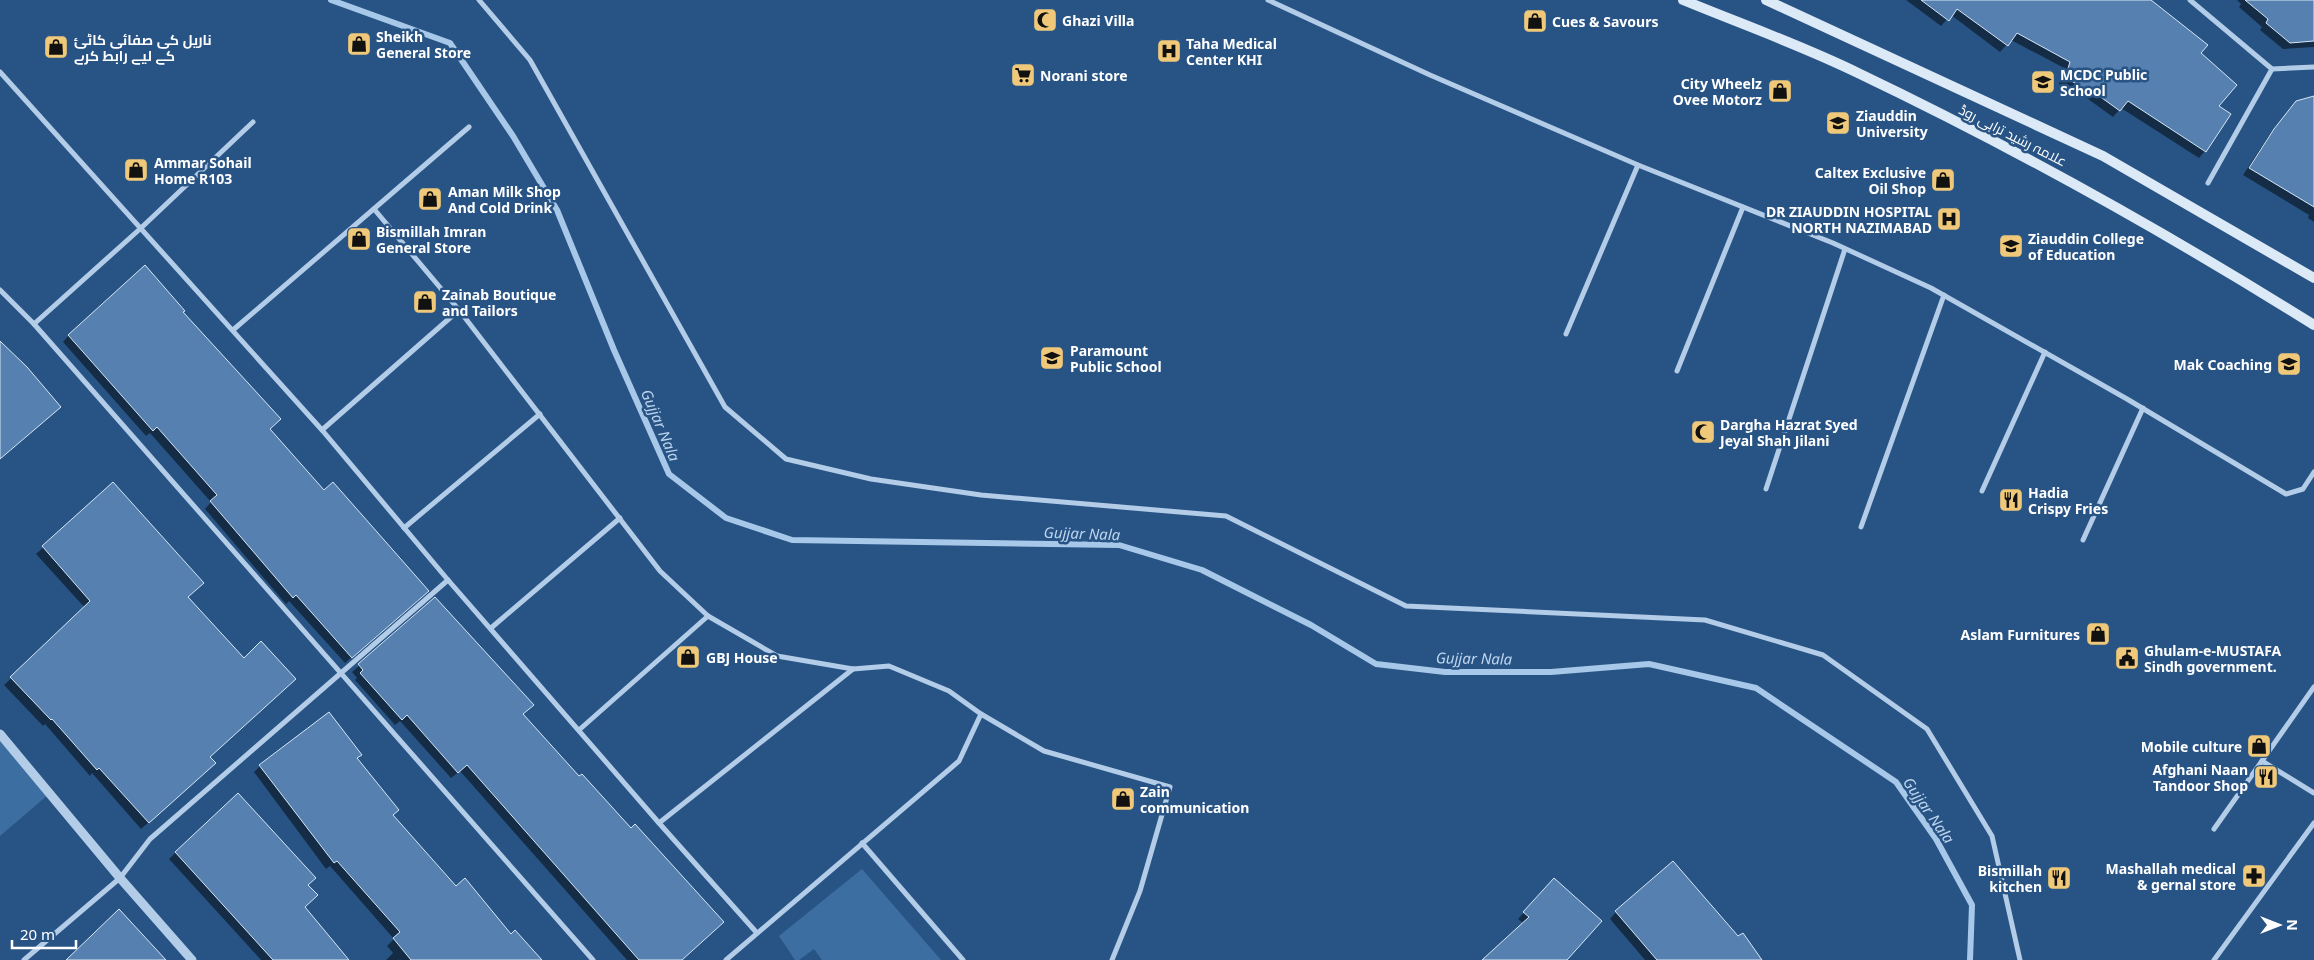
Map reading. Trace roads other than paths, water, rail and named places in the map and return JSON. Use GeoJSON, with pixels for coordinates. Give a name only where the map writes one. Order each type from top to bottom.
{"type":"FeatureCollection","features":[{"type":"Feature","properties":{"kind":"main road","name":"علامہ رشید ترابی روڈ"},"geometry":{"type":"LineString","coordinates":[[1684,0],[1857,72],[2072,181],[2222,268],[2314,325]]}},
{"type":"Feature","properties":{"kind":"main road","name":"علامہ رشید ترابی روڈ"},"geometry":{"type":"LineString","coordinates":[[1766,0],[2103,156],[2314,278]]}},
{"type":"Feature","properties":{"kind":"street"},"geometry":{"type":"LineString","coordinates":[[479,0],[530,60],[725,407],[786,459],[871,479],[982,495],[1226,516],[1406,606],[1705,620],[1822,655],[1928,729],[1992,836],[2020,960]]}},
{"type":"Feature","properties":{"kind":"street"},"geometry":{"type":"LineString","coordinates":[[1268,0],[1430,75],[1638,165],[1845,249],[1944,295],[2143,408],[2286,494],[2303,490],[2314,472]]}},
{"type":"Feature","properties":{"kind":"street"},"geometry":{"type":"LineString","coordinates":[[2190,0],[2272,69],[2314,67]]}},
{"type":"Feature","properties":{"kind":"street"},"geometry":{"type":"LineString","coordinates":[[2208,184],[2272,69]]}},
{"type":"Feature","properties":{"kind":"street"},"geometry":{"type":"LineString","coordinates":[[0,72],[2,77],[141,228],[322,430],[448,580],[658,823],[757,933]]}},
{"type":"Feature","properties":{"kind":"street"},"geometry":{"type":"LineString","coordinates":[[34,324],[141,228],[253,122]]}},
{"type":"Feature","properties":{"kind":"street"},"geometry":{"type":"LineString","coordinates":[[233,330],[469,126]]}},
{"type":"Feature","properties":{"kind":"street"},"geometry":{"type":"LineString","coordinates":[[1566,334],[1638,165]]}},
{"type":"Feature","properties":{"kind":"street"},"geometry":{"type":"LineString","coordinates":[[1677,371],[1743,207]]}},
{"type":"Feature","properties":{"kind":"street"},"geometry":{"type":"LineString","coordinates":[[374,209],[460,310],[660,571],[708,616],[777,656],[853,669],[889,666],[949,691],[982,714],[1044,751],[1170,787],[1140,890],[1112,960]]}},
{"type":"Feature","properties":{"kind":"street"},"geometry":{"type":"LineString","coordinates":[[1766,489],[1845,249]]}},
{"type":"Feature","properties":{"kind":"street"},"geometry":{"type":"LineString","coordinates":[[0,290],[34,324],[593,960]]}},
{"type":"Feature","properties":{"kind":"street"},"geometry":{"type":"LineString","coordinates":[[1861,527],[1944,295]]}},
{"type":"Feature","properties":{"kind":"street"},"geometry":{"type":"LineString","coordinates":[[322,430],[460,310]]}},
{"type":"Feature","properties":{"kind":"street"},"geometry":{"type":"LineString","coordinates":[[1982,491],[2045,352]]}},
{"type":"Feature","properties":{"kind":"street"},"geometry":{"type":"LineString","coordinates":[[2083,540],[2143,408]]}},
{"type":"Feature","properties":{"kind":"street"},"geometry":{"type":"LineString","coordinates":[[404,528],[540,414]]}},
{"type":"Feature","properties":{"kind":"street"},"geometry":{"type":"LineString","coordinates":[[491,628],[620,518]]}},
{"type":"Feature","properties":{"kind":"street"},"geometry":{"type":"LineString","coordinates":[[24,960],[120,878],[150,839],[448,580]]}},
{"type":"Feature","properties":{"kind":"street"},"geometry":{"type":"LineString","coordinates":[[579,730],[708,616]]}},
{"type":"Feature","properties":{"kind":"street"},"geometry":{"type":"LineString","coordinates":[[658,823],[853,669]]}},
{"type":"Feature","properties":{"kind":"street"},"geometry":{"type":"LineString","coordinates":[[2214,829],[2314,687]]}},
{"type":"Feature","properties":{"kind":"street"},"geometry":{"type":"LineString","coordinates":[[726,960],[959,761],[982,714]]}},
{"type":"Feature","properties":{"kind":"street"},"geometry":{"type":"LineString","coordinates":[[0,734],[120,878],[192,960]]}},
{"type":"Feature","properties":{"kind":"street"},"geometry":{"type":"LineString","coordinates":[[2262,761],[2314,793]]}},
{"type":"Feature","properties":{"kind":"street"},"geometry":{"type":"LineString","coordinates":[[2214,960],[2314,823]]}},
{"type":"Feature","properties":{"kind":"street"},"geometry":{"type":"LineString","coordinates":[[862,843],[963,960]]}},
{"type":"Feature","properties":{"kind":"waterway","name":"Gujjar Nala"},"geometry":{"type":"LineString","coordinates":[[331,0],[450,43],[513,136],[557,210],[614,350],[669,474],[726,518],[792,540],[1119,545],[1202,570],[1311,625],[1376,664],[1445,672],[1551,672],[1649,664],[1756,688],[1896,782],[1936,839],[1972,905],[1970,960]]}},
{"type":"Feature","properties":{"kind":"place","name":"Ghazi Villa"},"geometry":{"type":"Point","coordinates":[1045,20]}},
{"type":"Feature","properties":{"kind":"place","name":"Cues & Savours"},"geometry":{"type":"Point","coordinates":[1535,21]}},
{"type":"Feature","properties":{"kind":"place","name":"Sheikh General Store"},"geometry":{"type":"Point","coordinates":[359,44]}},
{"type":"Feature","properties":{"kind":"place","name":"ناریل کی صفائی کاٹئ کے لیے رابط کرے"},"geometry":{"type":"Point","coordinates":[56,47]}},
{"type":"Feature","properties":{"kind":"place","name":"Taha Medical Center KHI"},"geometry":{"type":"Point","coordinates":[1169,51]}},
{"type":"Feature","properties":{"kind":"place","name":"Norani store"},"geometry":{"type":"Point","coordinates":[1023,75]}},
{"type":"Feature","properties":{"kind":"place","name":"MCDC Public School"},"geometry":{"type":"Point","coordinates":[2043,82]}},
{"type":"Feature","properties":{"kind":"place","name":"City Wheelz Ovee Motorz"},"geometry":{"type":"Point","coordinates":[1780,91]}},
{"type":"Feature","properties":{"kind":"place","name":"Ziauddin University"},"geometry":{"type":"Point","coordinates":[1838,123]}},
{"type":"Feature","properties":{"kind":"place","name":"Ammar Sohail Home R103"},"geometry":{"type":"Point","coordinates":[136,170]}},
{"type":"Feature","properties":{"kind":"place","name":"Caltex Exclusive Oil Shop"},"geometry":{"type":"Point","coordinates":[1943,180]}},
{"type":"Feature","properties":{"kind":"place","name":"Aman Milk Shop And Cold Drink"},"geometry":{"type":"Point","coordinates":[430,199]}},
{"type":"Feature","properties":{"kind":"place","name":"DR ZIAUDDIN HOSPITAL NORTH NAZIMABAD"},"geometry":{"type":"Point","coordinates":[1949,219]}},
{"type":"Feature","properties":{"kind":"place","name":"Bismillah Imran General Store"},"geometry":{"type":"Point","coordinates":[359,239]}},
{"type":"Feature","properties":{"kind":"place","name":"Ziauddin College of Education"},"geometry":{"type":"Point","coordinates":[2011,246]}},
{"type":"Feature","properties":{"kind":"place","name":"Zainab Boutique and Tailors"},"geometry":{"type":"Point","coordinates":[425,302]}},
{"type":"Feature","properties":{"kind":"place","name":"Paramount Public School"},"geometry":{"type":"Point","coordinates":[1052,358]}},
{"type":"Feature","properties":{"kind":"place","name":"Mak Coaching"},"geometry":{"type":"Point","coordinates":[2289,364]}},
{"type":"Feature","properties":{"kind":"place","name":"Dargha Hazrat Syed Jeyal Shah Jilani"},"geometry":{"type":"Point","coordinates":[1703,432]}},
{"type":"Feature","properties":{"kind":"place","name":"Hadia Crispy Fries"},"geometry":{"type":"Point","coordinates":[2011,500]}},
{"type":"Feature","properties":{"kind":"place","name":"Aslam Furnitures"},"geometry":{"type":"Point","coordinates":[2098,634]}},
{"type":"Feature","properties":{"kind":"place","name":"GBJ House"},"geometry":{"type":"Point","coordinates":[688,657]}},
{"type":"Feature","properties":{"kind":"place","name":"Ghulam-e-MUSTAFA Sindh government."},"geometry":{"type":"Point","coordinates":[2127,658]}},
{"type":"Feature","properties":{"kind":"place","name":"Mobile culture"},"geometry":{"type":"Point","coordinates":[2259,746]}},
{"type":"Feature","properties":{"kind":"place","name":"Afghani Naan Tandoor Shop"},"geometry":{"type":"Point","coordinates":[2266,777]}},
{"type":"Feature","properties":{"kind":"place","name":"Zain communication"},"geometry":{"type":"Point","coordinates":[1123,799]}},
{"type":"Feature","properties":{"kind":"place","name":"Mashallah medical & gernal store"},"geometry":{"type":"Point","coordinates":[2254,876]}},
{"type":"Feature","properties":{"kind":"place","name":"Bismillah kitchen"},"geometry":{"type":"Point","coordinates":[2059,878]}}]}
